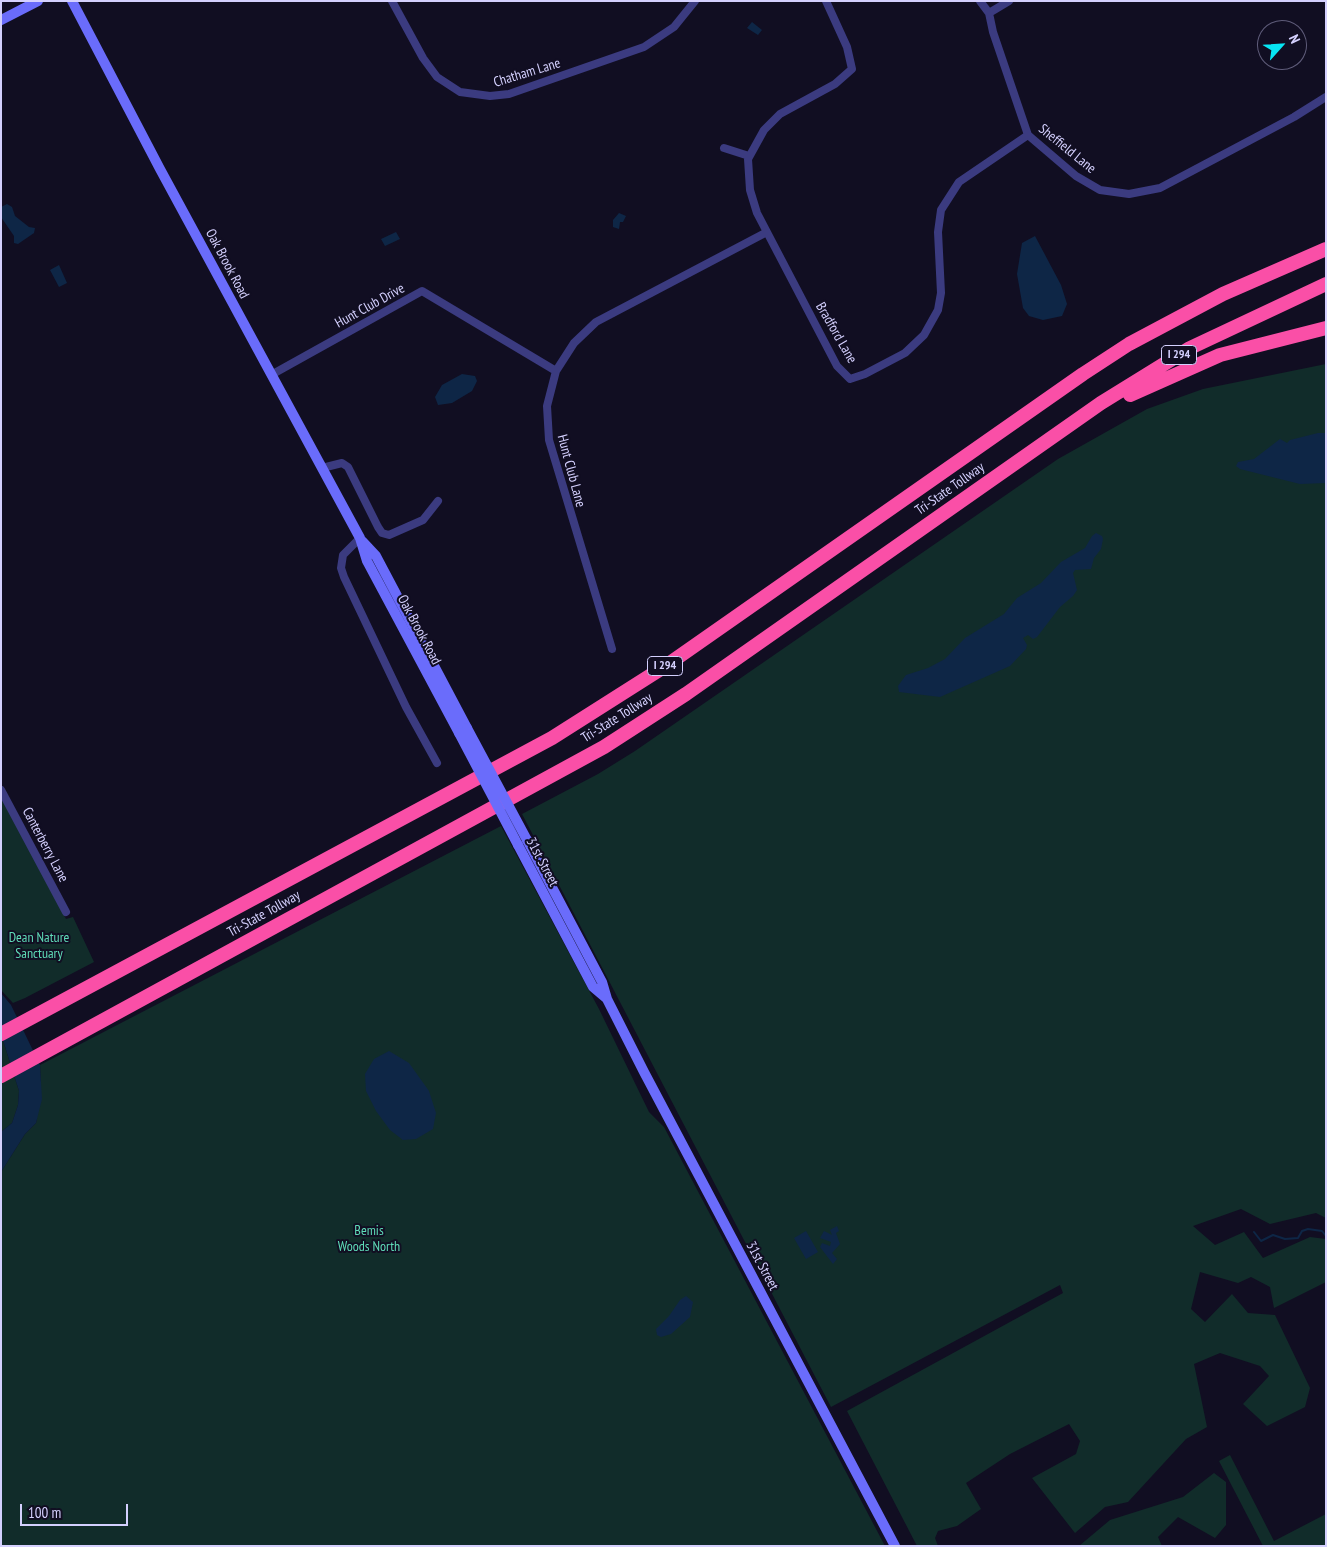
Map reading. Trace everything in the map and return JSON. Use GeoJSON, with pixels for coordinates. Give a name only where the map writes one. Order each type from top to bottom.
{"type":"FeatureCollection","features":[{"type":"Feature","properties":{"kind":"highway"},"geometry":{"type":"LineString","coordinates":[[1272,270],[1326,244]]}},
{"type":"Feature","properties":{"kind":"highway","name":"Tri-State Tollway"},"geometry":{"type":"LineString","coordinates":[[1,1034],[444,798],[578,722],[667,665],[1083,374],[1175,319],[1272,270],[1326,248]]}},
{"type":"Feature","properties":{"kind":"highway","name":"Tri-State Tollway"},"geometry":{"type":"LineString","coordinates":[[4,1075],[604,746],[686,694],[1101,403],[1190,348],[1326,284]]}},
{"type":"Feature","properties":{"kind":"highway"},"geometry":{"type":"LineString","coordinates":[[1042,444],[1145,387],[1199,362],[1242,348],[1326,328]]}},
{"type":"Feature","properties":{"kind":"main road"},"geometry":{"type":"LineString","coordinates":[[1,20],[38,1]]}},
{"type":"Feature","properties":{"kind":"main road","name":"Oak Brook Road"},"geometry":{"type":"LineString","coordinates":[[72,1],[360,538],[376,556],[463,731]]}},
{"type":"Feature","properties":{"kind":"main road","name":"31st Street"},"geometry":{"type":"LineString","coordinates":[[463,731],[522,843],[602,982],[607,999],[894,1546]]}},
{"type":"Feature","properties":{"kind":"street","name":"Chatham Lane"},"geometry":{"type":"LineString","coordinates":[[392,1],[423,58],[437,77],[460,92],[490,96],[509,94],[644,47],[674,27],[695,1]]}},
{"type":"Feature","properties":{"kind":"street"},"geometry":{"type":"LineString","coordinates":[[724,148],[749,156],[764,130],[780,114],[835,84],[852,69],[847,47],[826,1]]}},
{"type":"Feature","properties":{"kind":"street","name":"Sheffield Lane"},"geometry":{"type":"LineString","coordinates":[[980,1],[989,13],[993,32],[1028,135],[1083,181],[1100,190],[1139,193],[1170,183],[1294,117],[1326,97]]}},
{"type":"Feature","properties":{"kind":"street"},"geometry":{"type":"LineString","coordinates":[[989,13],[1009,1]]}},
{"type":"Feature","properties":{"kind":"street","name":"Bradford Lane"},"geometry":{"type":"LineString","coordinates":[[749,156],[752,198],[767,232],[837,366],[850,379],[865,374],[905,353],[928,330],[938,310],[942,281],[938,224],[941,210],[948,195],[968,175],[1028,135]]}},
{"type":"Feature","properties":{"kind":"street","name":"Hunt Club Lane"},"geometry":{"type":"LineString","coordinates":[[612,649],[548,440],[547,406],[556,371],[574,343],[596,322],[767,232]]}},
{"type":"Feature","properties":{"kind":"street","name":"Hunt Club Drive"},"geometry":{"type":"LineString","coordinates":[[271,375],[422,291],[556,371]]}},
{"type":"Feature","properties":{"kind":"street"},"geometry":{"type":"LineString","coordinates":[[322,468],[342,463],[348,467],[378,527],[382,533],[389,536],[423,520],[438,501]]}},
{"type":"Feature","properties":{"kind":"street"},"geometry":{"type":"LineString","coordinates":[[360,538],[343,554],[342,568],[344,577],[406,707],[437,763]]}},
{"type":"Feature","properties":{"kind":"street","name":"Canterberry Lane"},"geometry":{"type":"LineString","coordinates":[[1,790],[66,912]]}},
{"type":"Feature","properties":{"kind":"green space"},"geometry":{"type":"Polygon","coordinates":[[[1326,364],[1326,1218],[1316,1213],[1270,1224],[1241,1209],[1193,1226],[1215,1245],[1244,1232],[1263,1258],[1310,1237],[1326,1239],[1326,1282],[1274,1308],[1270,1287],[1251,1277],[1238,1283],[1200,1272],[1191,1309],[1205,1322],[1232,1294],[1248,1313],[1275,1315],[1310,1388],[1305,1407],[1267,1426],[1243,1404],[1269,1376],[1260,1366],[1220,1353],[1194,1364],[1207,1427],[1186,1439],[1128,1502],[1105,1507],[1075,1533],[1032,1478],[1076,1454],[1080,1441],[1069,1424],[1010,1454],[966,1483],[981,1509],[957,1526],[938,1531],[935,1538],[938,1546],[917,1546],[847,1411],[1063,1293],[1060,1285],[831,1407],[522,814],[598,774],[635,751],[1058,459],[1147,409],[1203,389],[1326,364]]]}},
{"type":"Feature","properties":{"kind":"green space","name":"Dean Nature Sanctuary"},"geometry":{"type":"Polygon","coordinates":[[[1,794],[66,919],[73,917],[94,962],[13,1003],[1,990],[1,794]]]}},
{"type":"Feature","properties":{"kind":"green space","name":"Bemis Woods North"},"geometry":{"type":"Polygon","coordinates":[[[501,826],[599,1009],[649,1112],[664,1127],[885,1546],[1,1546],[1,1172],[25,1134],[36,1123],[41,1086],[40,1065],[501,826]]]}},
{"type":"Feature","properties":{"kind":"green space"},"geometry":{"type":"Polygon","coordinates":[[[1,1034],[19,1091],[18,1105],[12,1123],[1,1132],[1,1034]]]}},
{"type":"Feature","properties":{"kind":"green space"},"geometry":{"type":"Polygon","coordinates":[[[1230,1455],[1274,1541],[1326,1514],[1326,1546],[1263,1546],[1219,1461],[1230,1455]]]}},
{"type":"Feature","properties":{"kind":"green space"},"geometry":{"type":"Polygon","coordinates":[[[1214,1473],[1226,1482],[1226,1525],[1215,1538],[1178,1517],[1158,1537],[1162,1546],[1079,1546],[1110,1520],[1183,1497],[1214,1473]]]}},
{"type":"Feature","properties":{"kind":"water"},"geometry":{"type":"Polygon","coordinates":[[[752,22],[762,30],[758,35],[747,28],[752,22]]]}},
{"type":"Feature","properties":{"kind":"water"},"geometry":{"type":"Polygon","coordinates":[[[7,204],[12,207],[15,216],[29,227],[35,228],[34,233],[18,244],[14,243],[14,236],[1,217],[1,207],[7,204]]]}},
{"type":"Feature","properties":{"kind":"water"},"geometry":{"type":"Polygon","coordinates":[[[619,213],[626,216],[623,222],[620,222],[619,229],[613,227],[613,220],[619,213]]]}},
{"type":"Feature","properties":{"kind":"water"},"geometry":{"type":"Polygon","coordinates":[[[396,232],[400,239],[385,246],[381,239],[396,232]]]}},
{"type":"Feature","properties":{"kind":"water"},"geometry":{"type":"Polygon","coordinates":[[[1035,236],[1061,285],[1067,304],[1062,316],[1043,320],[1029,316],[1023,308],[1017,274],[1022,243],[1035,236]]]}},
{"type":"Feature","properties":{"kind":"water"},"geometry":{"type":"Polygon","coordinates":[[[59,265],[67,283],[59,287],[50,270],[59,265]]]}},
{"type":"Feature","properties":{"kind":"water"},"geometry":{"type":"Polygon","coordinates":[[[462,374],[475,376],[477,381],[472,391],[452,403],[438,405],[435,397],[442,385],[462,374]]]}},
{"type":"Feature","properties":{"kind":"water"},"geometry":{"type":"Polygon","coordinates":[[[1318,433],[1326,433],[1326,483],[1300,484],[1240,469],[1236,466],[1238,462],[1254,459],[1280,439],[1287,443],[1290,440],[1318,433]]]}},
{"type":"Feature","properties":{"kind":"water"},"geometry":{"type":"Polygon","coordinates":[[[1096,533],[1102,536],[1103,539],[1101,549],[1094,558],[1091,569],[1075,570],[1073,573],[1077,590],[1073,596],[1060,607],[1037,637],[1033,639],[1028,635],[1023,638],[1027,645],[1026,649],[1010,666],[940,697],[899,692],[898,686],[906,675],[928,668],[945,659],[965,638],[1004,614],[1017,598],[1041,583],[1061,562],[1085,548],[1096,533]]]}},
{"type":"Feature","properties":{"kind":"water"},"geometry":{"type":"Polygon","coordinates":[[[1,993],[11,1005],[40,1065],[42,1099],[36,1123],[25,1134],[1,1172],[1,1132],[12,1123],[18,1105],[19,1091],[1,1034],[1,993]]]}},
{"type":"Feature","properties":{"kind":"water"},"geometry":{"type":"Polygon","coordinates":[[[389,1051],[409,1063],[429,1091],[436,1113],[433,1129],[416,1139],[403,1140],[390,1130],[376,1111],[366,1091],[365,1074],[374,1059],[389,1051]]]}},
{"type":"Feature","properties":{"kind":"water"},"geometry":{"type":"Polygon","coordinates":[[[837,1226],[839,1231],[836,1233],[840,1244],[832,1253],[837,1259],[833,1264],[820,1247],[822,1243],[830,1246],[831,1242],[820,1238],[824,1231],[832,1235],[830,1230],[837,1226]]]}},
{"type":"Feature","properties":{"kind":"water"},"geometry":{"type":"Polygon","coordinates":[[[806,1231],[818,1252],[806,1259],[794,1238],[806,1231]]]}},
{"type":"Feature","properties":{"kind":"water"},"geometry":{"type":"Polygon","coordinates":[[[686,1296],[693,1302],[690,1317],[671,1334],[661,1337],[657,1335],[656,1329],[669,1316],[680,1300],[686,1296]]]}},
{"type":"Feature","properties":{"kind":"waterway"},"geometry":{"type":"LineString","coordinates":[[1254,1232],[1261,1241],[1273,1235],[1285,1239],[1298,1238],[1302,1231],[1308,1229],[1322,1231],[1326,1236]]}}]}
